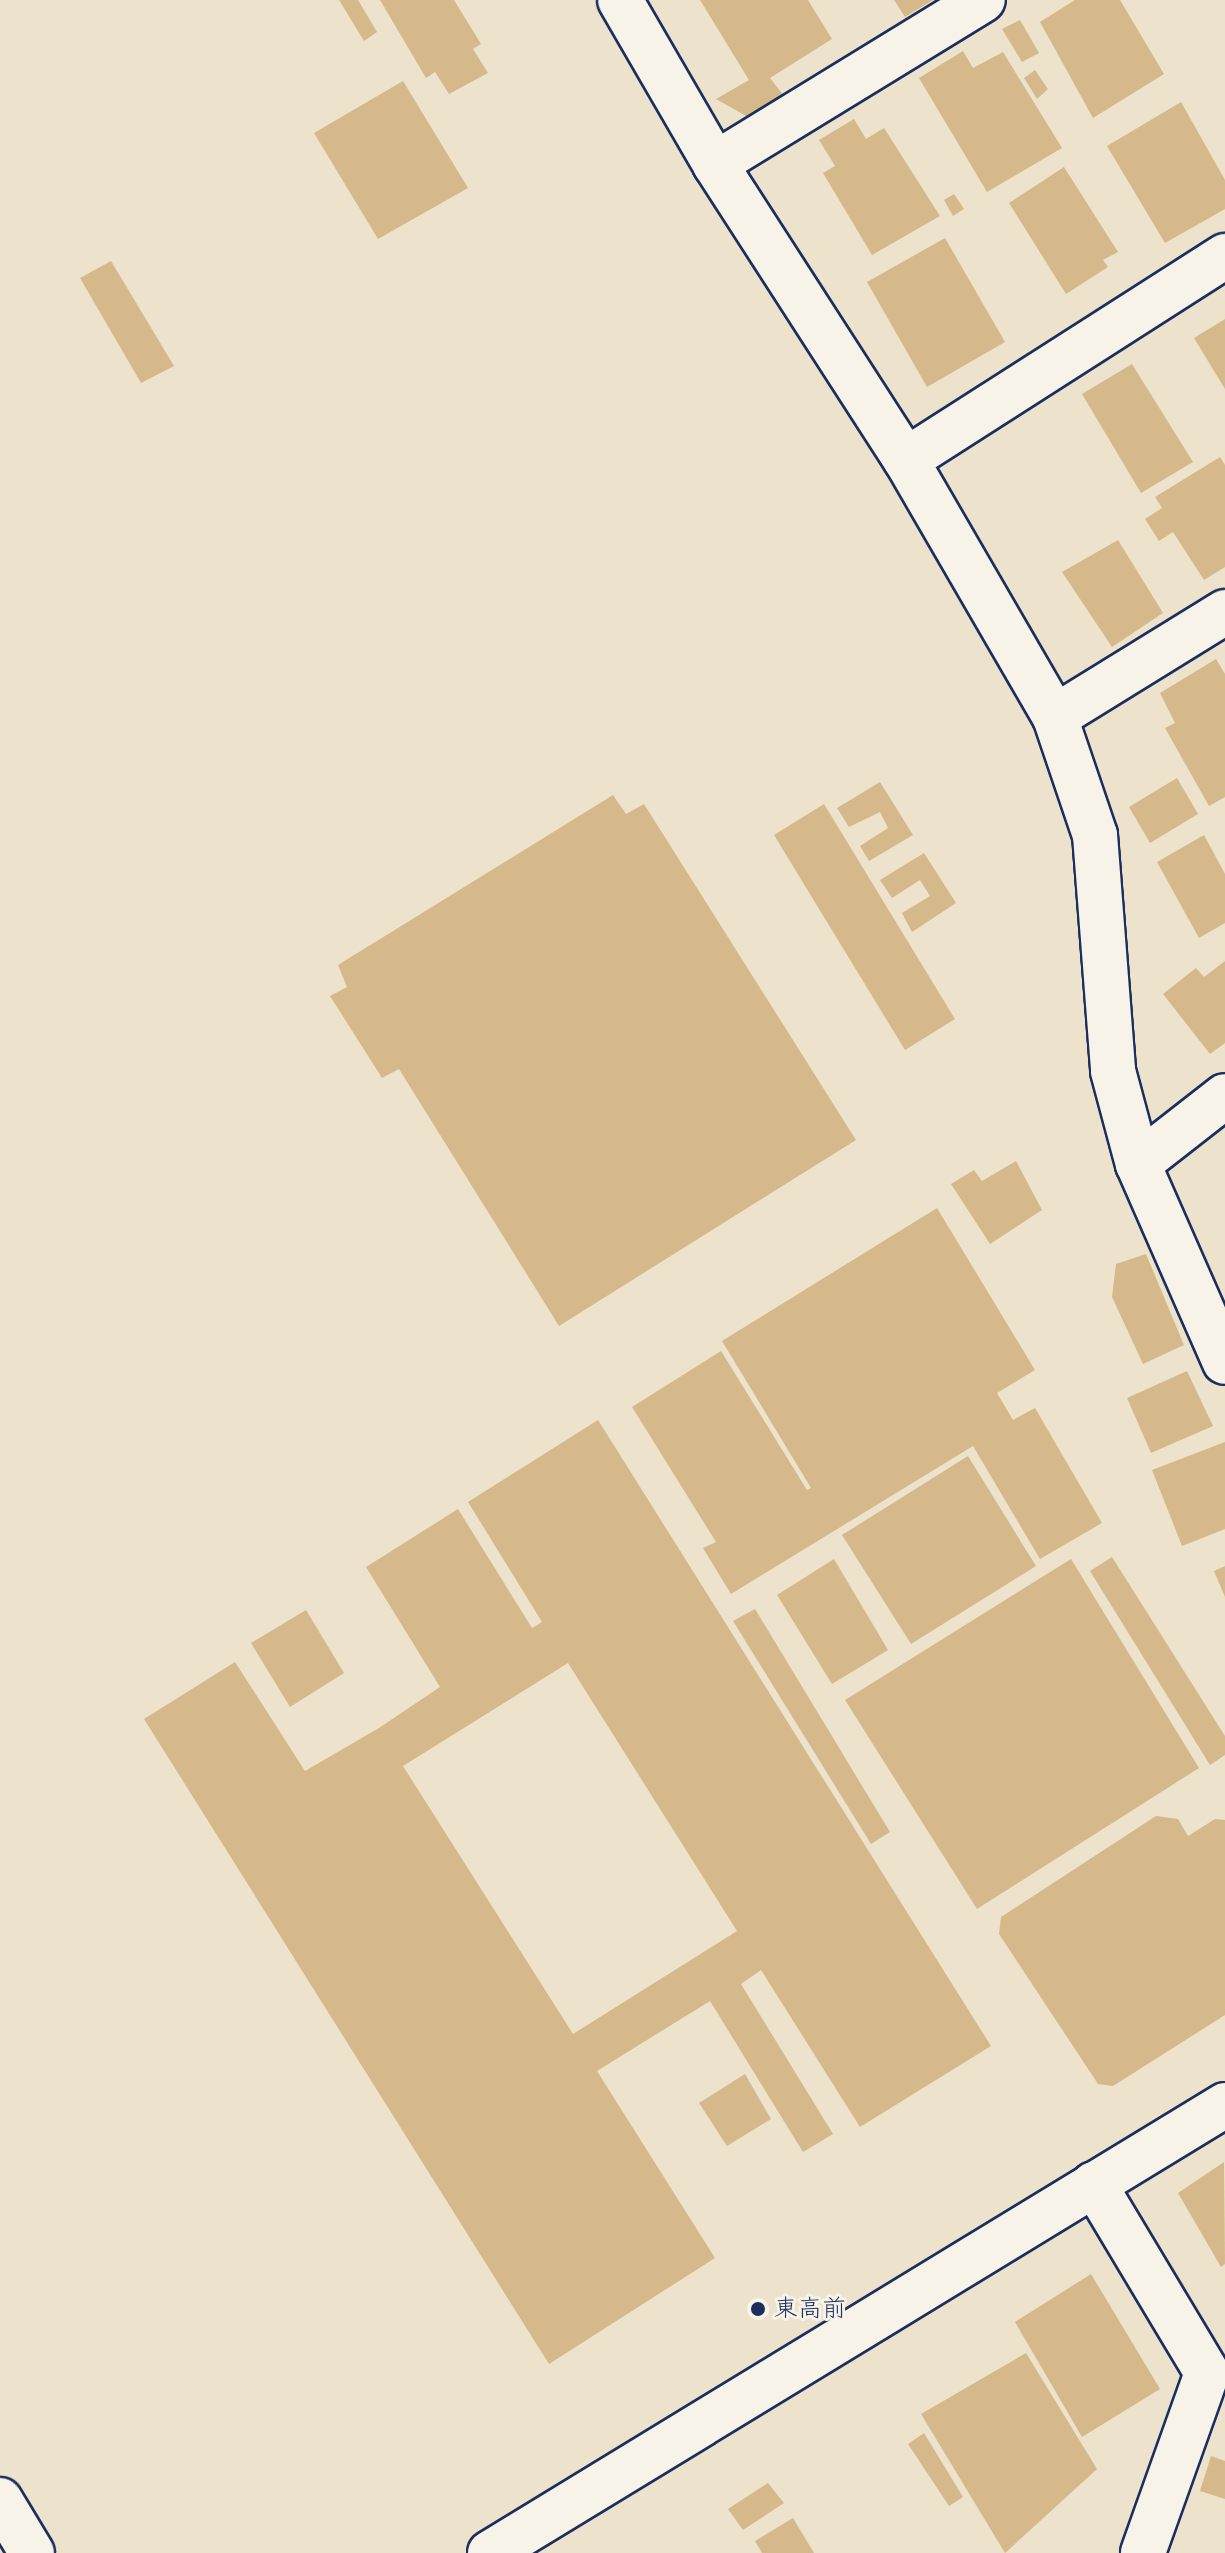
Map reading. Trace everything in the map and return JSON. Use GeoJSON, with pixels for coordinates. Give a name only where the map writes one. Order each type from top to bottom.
{"type":"FeatureCollection","features":[{"type":"Feature","properties":{"kind":"street"},"geometry":{"type":"LineString","coordinates":[[620,0],[715,164],[906,460],[1055,717],[1095,835],[1113,1071],[1138,1164],[1225,1362]]}},
{"type":"Feature","properties":{"kind":"street"},"geometry":{"type":"LineString","coordinates":[[715,164],[983,0]]}},
{"type":"Feature","properties":{"kind":"street"},"geometry":{"type":"LineString","coordinates":[[906,460],[1225,256]]}},
{"type":"Feature","properties":{"kind":"street"},"geometry":{"type":"LineString","coordinates":[[1055,717],[1225,612]]}},
{"type":"Feature","properties":{"kind":"street"},"geometry":{"type":"LineString","coordinates":[[1138,1164],[1225,1096]]}},
{"type":"Feature","properties":{"kind":"street"},"geometry":{"type":"LineString","coordinates":[[490,2553],[1225,2105]]}},
{"type":"Feature","properties":{"kind":"street"},"geometry":{"type":"LineString","coordinates":[[1094,2184],[1207,2373],[1143,2553]]}},
{"type":"Feature","properties":{"kind":"street"},"geometry":{"type":"LineString","coordinates":[[0,2500],[32,2553]]}},
{"type":"Feature","properties":{"kind":"building"},"geometry":{"type":"Polygon","coordinates":[[[339,0],[358,0],[377,32],[364,41],[339,0]]]}},
{"type":"Feature","properties":{"kind":"building"},"geometry":{"type":"Polygon","coordinates":[[[380,0],[454,0],[481,44],[473,49],[488,73],[449,94],[435,72],[426,78],[380,0]]]}},
{"type":"Feature","properties":{"kind":"building"},"geometry":{"type":"Polygon","coordinates":[[[700,0],[808,0],[832,39],[770,78],[784,96],[746,116],[716,99],[749,80],[700,0]]]}},
{"type":"Feature","properties":{"kind":"building"},"geometry":{"type":"Polygon","coordinates":[[[894,0],[933,0],[905,17],[894,0]]]}},
{"type":"Feature","properties":{"kind":"building"},"geometry":{"type":"Polygon","coordinates":[[[1075,0],[1120,0],[1164,74],[1093,118],[1040,22],[1075,0]]]}},
{"type":"Feature","properties":{"kind":"building"},"geometry":{"type":"Polygon","coordinates":[[[1020,20],[1039,53],[1022,62],[1002,29],[1020,20]]]}},
{"type":"Feature","properties":{"kind":"building"},"geometry":{"type":"Polygon","coordinates":[[[963,51],[973,68],[1003,52],[1062,148],[987,192],[919,78],[963,51]]]}},
{"type":"Feature","properties":{"kind":"building"},"geometry":{"type":"Polygon","coordinates":[[[1035,70],[1048,89],[1037,99],[1024,78],[1035,70]]]}},
{"type":"Feature","properties":{"kind":"building"},"geometry":{"type":"Polygon","coordinates":[[[403,81],[468,188],[378,239],[314,133],[403,81]]]}},
{"type":"Feature","properties":{"kind":"building"},"geometry":{"type":"Polygon","coordinates":[[[1181,102],[1225,180],[1225,209],[1165,243],[1107,146],[1181,102]]]}},
{"type":"Feature","properties":{"kind":"building"},"geometry":{"type":"Polygon","coordinates":[[[854,119],[866,139],[884,128],[940,216],[872,255],[823,173],[835,166],[819,140],[854,119]]]}},
{"type":"Feature","properties":{"kind":"building"},"geometry":{"type":"Polygon","coordinates":[[[1064,167],[1118,252],[1103,260],[1108,267],[1066,294],[1009,203],[1064,167]]]}},
{"type":"Feature","properties":{"kind":"building"},"geometry":{"type":"Polygon","coordinates":[[[954,194],[964,209],[953,216],[944,200],[954,194]]]}},
{"type":"Feature","properties":{"kind":"building"},"geometry":{"type":"Polygon","coordinates":[[[945,238],[1005,342],[927,387],[867,282],[945,238]]]}},
{"type":"Feature","properties":{"kind":"building"},"geometry":{"type":"Polygon","coordinates":[[[111,261],[174,366],[141,383],[80,278],[111,261]]]}},
{"type":"Feature","properties":{"kind":"building"},"geometry":{"type":"Polygon","coordinates":[[[1225,319],[1225,389],[1194,338],[1225,319]]]}},
{"type":"Feature","properties":{"kind":"building"},"geometry":{"type":"Polygon","coordinates":[[[1132,364],[1193,462],[1141,493],[1082,394],[1132,364]]]}},
{"type":"Feature","properties":{"kind":"building"},"geometry":{"type":"Polygon","coordinates":[[[1220,457],[1225,465],[1225,567],[1204,580],[1173,532],[1159,541],[1145,519],[1162,508],[1155,497],[1220,457]]]}},
{"type":"Feature","properties":{"kind":"building"},"geometry":{"type":"Polygon","coordinates":[[[1118,540],[1163,613],[1112,647],[1062,572],[1118,540]]]}},
{"type":"Feature","properties":{"kind":"building"},"geometry":{"type":"Polygon","coordinates":[[[1216,659],[1225,674],[1225,797],[1209,806],[1165,728],[1175,723],[1160,693],[1216,659]]]}},
{"type":"Feature","properties":{"kind":"building"},"geometry":{"type":"Polygon","coordinates":[[[1177,778],[1198,814],[1150,843],[1129,807],[1177,778]]]}},
{"type":"Feature","properties":{"kind":"building"},"geometry":{"type":"Polygon","coordinates":[[[880,782],[913,835],[869,861],[860,846],[888,828],[880,812],[849,827],[837,808],[880,782]]]}},
{"type":"Feature","properties":{"kind":"building"},"geometry":{"type":"Polygon","coordinates":[[[613,795],[626,814],[644,804],[856,1140],[559,1326],[399,1069],[382,1078],[330,996],[347,987],[338,965],[613,795]]]}},
{"type":"Feature","properties":{"kind":"building"},"geometry":{"type":"Polygon","coordinates":[[[824,804],[955,1019],[905,1050],[774,835],[824,804]]]}},
{"type":"Feature","properties":{"kind":"building"},"geometry":{"type":"Polygon","coordinates":[[[1204,835],[1225,874],[1225,923],[1199,938],[1157,862],[1204,835]]]}},
{"type":"Feature","properties":{"kind":"building"},"geometry":{"type":"Polygon","coordinates":[[[924,853],[956,903],[912,932],[902,913],[930,896],[920,880],[892,898],[880,880],[924,853]]]}},
{"type":"Feature","properties":{"kind":"building"},"geometry":{"type":"Polygon","coordinates":[[[1225,961],[1225,1043],[1210,1054],[1163,994],[1196,968],[1204,977],[1225,961]]]}},
{"type":"Feature","properties":{"kind":"building"},"geometry":{"type":"Polygon","coordinates":[[[1016,1161],[1042,1210],[990,1244],[951,1184],[974,1170],[982,1181],[1016,1161]]]}},
{"type":"Feature","properties":{"kind":"building"},"geometry":{"type":"Polygon","coordinates":[[[937,1208],[1035,1370],[997,1393],[1013,1420],[1035,1408],[1102,1523],[1040,1559],[973,1446],[731,1594],[703,1548],[716,1542],[632,1407],[721,1351],[807,1490],[811,1488],[722,1341],[937,1208]]]}},
{"type":"Feature","properties":{"kind":"building"},"geometry":{"type":"Polygon","coordinates":[[[1146,1254],[1184,1345],[1143,1364],[1112,1297],[1116,1264],[1146,1254]]]}},
{"type":"Feature","properties":{"kind":"building"},"geometry":{"type":"Polygon","coordinates":[[[1187,1371],[1213,1426],[1151,1453],[1127,1398],[1187,1371]]]}},
{"type":"Feature","properties":{"kind":"building"},"geometry":{"type":"Polygon","coordinates":[[[598,1420],[991,2046],[860,2127],[761,1970],[741,1984],[833,2134],[803,2152],[710,2001],[597,2071],[715,2258],[549,2364],[144,1719],[235,1662],[305,1771],[379,1728],[440,1687],[366,1567],[458,1509],[532,1628],[542,1622],[468,1502],[598,1420]],[[568,1663],[403,1766],[573,2034],[737,1931],[568,1663]]]}},
{"type":"Feature","properties":{"kind":"building"},"geometry":{"type":"Polygon","coordinates":[[[1225,1442],[1225,1529],[1182,1546],[1152,1470],[1225,1442]]]}},
{"type":"Feature","properties":{"kind":"building"},"geometry":{"type":"Polygon","coordinates":[[[968,1456],[1036,1566],[911,1644],[842,1535],[968,1456]]]}},
{"type":"Feature","properties":{"kind":"building"},"geometry":{"type":"Polygon","coordinates":[[[1112,1557],[1225,1736],[1225,1755],[1210,1765],[1090,1571],[1112,1557]]]}},
{"type":"Feature","properties":{"kind":"building"},"geometry":{"type":"Polygon","coordinates":[[[834,1559],[888,1650],[832,1684],[777,1595],[834,1559]]]}},
{"type":"Feature","properties":{"kind":"building"},"geometry":{"type":"Polygon","coordinates":[[[1071,1559],[1199,1768],[977,1909],[845,1700],[1071,1559]]]}},
{"type":"Feature","properties":{"kind":"building"},"geometry":{"type":"Polygon","coordinates":[[[1225,1566],[1225,1597],[1214,1571],[1225,1566]]]}},
{"type":"Feature","properties":{"kind":"building"},"geometry":{"type":"Polygon","coordinates":[[[755,1609],[890,1832],[871,1844],[733,1621],[755,1609]]]}},
{"type":"Feature","properties":{"kind":"building"},"geometry":{"type":"Polygon","coordinates":[[[306,1610],[344,1673],[290,1707],[251,1643],[306,1610]]]}},
{"type":"Feature","properties":{"kind":"building"},"geometry":{"type":"Polygon","coordinates":[[[1156,1816],[1178,1819],[1188,1836],[1215,1819],[1225,1820],[1225,2015],[1113,2086],[1098,2084],[999,1934],[1001,1917],[1156,1816]]]}},
{"type":"Feature","properties":{"kind":"building"},"geometry":{"type":"Polygon","coordinates":[[[745,2074],[771,2119],[727,2146],[699,2103],[745,2074]]]}},
{"type":"Feature","properties":{"kind":"building"},"geometry":{"type":"Polygon","coordinates":[[[1224,2162],[1225,2264],[1221,2267],[1178,2193],[1224,2162]]]}},
{"type":"Feature","properties":{"kind":"building"},"geometry":{"type":"Polygon","coordinates":[[[1091,2274],[1160,2389],[1082,2437],[1015,2322],[1091,2274]]]}},
{"type":"Feature","properties":{"kind":"building"},"geometry":{"type":"Polygon","coordinates":[[[1026,2353],[1097,2469],[1005,2553],[921,2414],[1026,2353]]]}},
{"type":"Feature","properties":{"kind":"building"},"geometry":{"type":"Polygon","coordinates":[[[924,2433],[963,2497],[949,2506],[908,2444],[924,2433]]]}},
{"type":"Feature","properties":{"kind":"building"},"geometry":{"type":"Polygon","coordinates":[[[1211,2456],[1225,2461],[1225,2499],[1200,2491],[1211,2456]]]}},
{"type":"Feature","properties":{"kind":"building"},"geometry":{"type":"Polygon","coordinates":[[[768,2483],[784,2503],[743,2530],[728,2509],[768,2483]]]}},
{"type":"Feature","properties":{"kind":"building"},"geometry":{"type":"Polygon","coordinates":[[[793,2518],[814,2553],[762,2553],[755,2541],[793,2518]]]}},
{"type":"Feature","properties":{"kind":"place","name":"東高前"},"geometry":{"type":"Point","coordinates":[758,2309]}}]}
